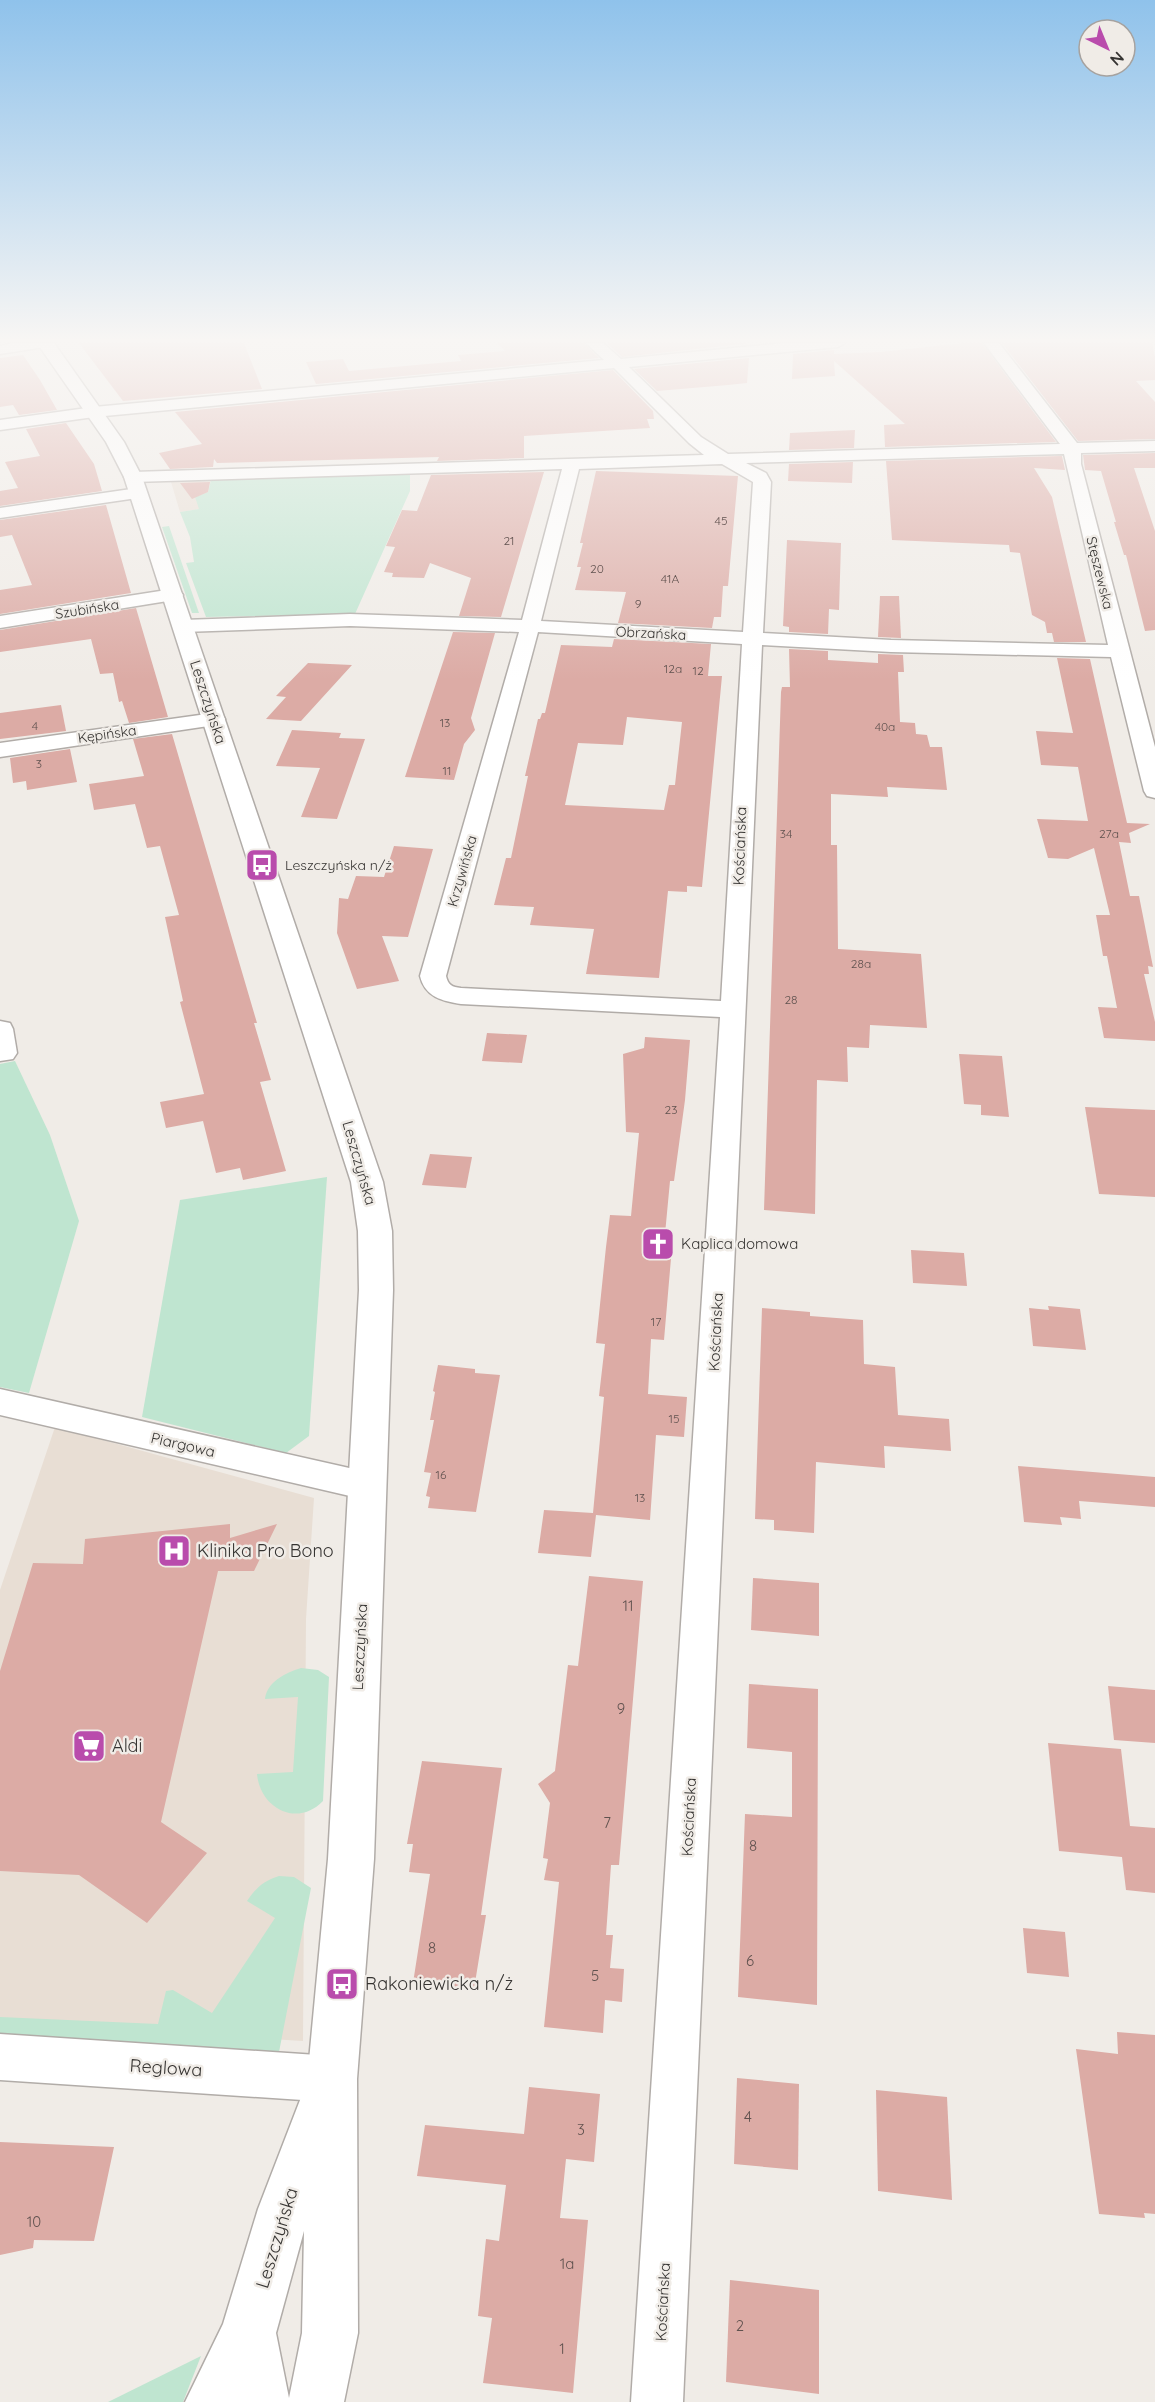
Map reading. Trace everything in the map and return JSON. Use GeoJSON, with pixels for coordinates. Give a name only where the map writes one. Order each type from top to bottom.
{"type":"FeatureCollection","features":[{"type":"Feature","properties":{"kind":"street","name":"Leszczyńska"},"geometry":{"type":"LineString","coordinates":[[123,455],[136,485],[173,595],[348,1123],[373,1208],[376,1290],[351,1859],[332,2079],[330,2333],[316,2402]]}},
{"type":"Feature","properties":{"kind":"street","name":"Kościańska"},"geometry":{"type":"LineString","coordinates":[[657,2402],[734,1010],[751,639],[762,482],[760,477],[717,455]]}},
{"type":"Feature","properties":{"kind":"street"},"geometry":{"type":"LineString","coordinates":[[0,513],[136,485],[571,465],[867,455]]}},
{"type":"Feature","properties":{"kind":"street","name":"Stęszewska"},"geometry":{"type":"LineString","coordinates":[[1072,455],[1155,791]]}},
{"type":"Feature","properties":{"kind":"street","name":"Krzywińska"},"geometry":{"type":"LineString","coordinates":[[571,465],[530,627],[433,976],[435,985],[443,993],[461,996],[734,1010]]}},
{"type":"Feature","properties":{"kind":"street","name":"Szubińska"},"geometry":{"type":"LineString","coordinates":[[0,622],[173,595]]}},
{"type":"Feature","properties":{"kind":"street","name":"Obrzańska"},"geometry":{"type":"LineString","coordinates":[[183,626],[350,620],[891,646],[1119,651]]}},
{"type":"Feature","properties":{"kind":"street","name":"Kępińska"},"geometry":{"type":"LineString","coordinates":[[0,750],[214,719]]}},
{"type":"Feature","properties":{"kind":"street","name":"Piargowa"},"geometry":{"type":"LineString","coordinates":[[0,1402],[367,1486]]}},
{"type":"Feature","properties":{"kind":"street","name":"Reglowa"},"geometry":{"type":"LineString","coordinates":[[0,2057],[332,2079]]}},
{"type":"Feature","properties":{"kind":"street","name":"Leszczyńska"},"geometry":{"type":"LineString","coordinates":[[261,2402],[248,2333],[284,2209],[332,2079]]}},
{"type":"Feature","properties":{"kind":"street"},"geometry":{"type":"LineString","coordinates":[[213,2402],[248,2333]]}},
{"type":"Feature","properties":{"kind":"shaded area"},"geometry":{"type":"Polygon","coordinates":[[[211,480],[208,492],[199,505],[200,509],[180,512],[171,482],[211,480]]]}},
{"type":"Feature","properties":{"kind":"shaded area"},"geometry":{"type":"Polygon","coordinates":[[[55,1427],[314,1498],[306,1619],[303,2041],[0,2023],[0,1590],[55,1427]]]}},
{"type":"Feature","properties":{"kind":"green space"},"geometry":{"type":"Polygon","coordinates":[[[410,474],[410,491],[355,614],[206,617],[186,563],[194,562],[190,537],[180,512],[199,509],[195,497],[208,492],[211,480],[410,474]]]}},
{"type":"Feature","properties":{"kind":"green space"},"geometry":{"type":"Polygon","coordinates":[[[169,526],[199,613],[192,613],[162,527],[169,526]]]}},
{"type":"Feature","properties":{"kind":"green space"},"geometry":{"type":"Polygon","coordinates":[[[15,1061],[50,1135],[79,1221],[29,1393],[0,1387],[0,1064],[15,1061]]]}},
{"type":"Feature","properties":{"kind":"green space"},"geometry":{"type":"Polygon","coordinates":[[[327,1177],[309,1436],[286,1453],[142,1417],[180,1200],[327,1177]]]}},
{"type":"Feature","properties":{"kind":"green space"},"geometry":{"type":"Polygon","coordinates":[[[301,1668],[318,1670],[329,1677],[323,1801],[313,1809],[302,1813],[291,1813],[272,1805],[260,1786],[257,1774],[293,1772],[298,1697],[265,1699],[273,1683],[301,1668]]]}},
{"type":"Feature","properties":{"kind":"green space"},"geometry":{"type":"Polygon","coordinates":[[[279,1876],[294,1877],[311,1888],[279,2052],[0,2039],[0,2017],[158,2024],[166,1991],[173,1990],[212,2013],[275,1918],[247,1901],[260,1885],[279,1876]]]}},
{"type":"Feature","properties":{"kind":"green space"},"geometry":{"type":"Polygon","coordinates":[[[201,2356],[183,2402],[108,2402],[201,2356]]]}},
{"type":"Feature","properties":{"kind":"building"},"geometry":{"type":"Polygon","coordinates":[[[88,455],[94,464],[102,491],[0,506],[0,491],[18,488],[5,462],[40,456],[88,455]]]}},
{"type":"Feature","properties":{"kind":"building"},"geometry":{"type":"Polygon","coordinates":[[[160,455],[524,455],[524,458],[437,461],[439,457],[217,463],[214,459],[213,467],[170,469],[160,455]]]}},
{"type":"Feature","properties":{"kind":"building"},"geometry":{"type":"Polygon","coordinates":[[[1083,455],[1155,455],[1155,468],[1134,468],[1155,531],[1155,630],[1145,631],[1126,555],[1124,555],[1114,522],[1116,522],[1101,471],[1085,470],[1083,455]]]}},
{"type":"Feature","properties":{"kind":"building"},"geometry":{"type":"Polygon","coordinates":[[[1062,456],[1065,470],[1034,468],[1052,497],[1086,642],[1054,642],[1052,633],[1047,633],[1045,622],[1032,615],[1020,553],[1010,552],[1009,545],[892,540],[886,461],[1062,456]]]}},
{"type":"Feature","properties":{"kind":"building"},"geometry":{"type":"Polygon","coordinates":[[[853,462],[852,483],[788,481],[789,464],[853,462]]]}},
{"type":"Feature","properties":{"kind":"building"},"geometry":{"type":"Polygon","coordinates":[[[596,471],[738,476],[728,586],[723,586],[721,617],[714,617],[712,628],[618,623],[626,592],[575,590],[581,567],[577,567],[583,543],[580,543],[596,471]]]}},
{"type":"Feature","properties":{"kind":"building"},"geometry":{"type":"Polygon","coordinates":[[[544,472],[501,617],[459,616],[471,578],[430,563],[424,578],[392,577],[393,573],[384,572],[395,547],[386,546],[402,510],[417,511],[431,475],[544,472]]]}},
{"type":"Feature","properties":{"kind":"building"},"geometry":{"type":"Polygon","coordinates":[[[210,482],[208,492],[192,499],[180,483],[210,482]]]}},
{"type":"Feature","properties":{"kind":"building"},"geometry":{"type":"Polygon","coordinates":[[[106,505],[131,593],[0,614],[0,590],[32,585],[12,535],[0,537],[0,520],[106,505]]]}},
{"type":"Feature","properties":{"kind":"building"},"geometry":{"type":"Polygon","coordinates":[[[787,540],[841,543],[839,610],[829,609],[828,634],[789,632],[789,627],[783,626],[787,540]]]}},
{"type":"Feature","properties":{"kind":"building"},"geometry":{"type":"Polygon","coordinates":[[[880,596],[899,596],[901,638],[878,637],[880,596]]]}},
{"type":"Feature","properties":{"kind":"building"},"geometry":{"type":"Polygon","coordinates":[[[136,608],[168,717],[129,723],[122,701],[119,702],[113,673],[100,674],[91,639],[0,652],[0,630],[136,608]]]}},
{"type":"Feature","properties":{"kind":"building"},"geometry":{"type":"Polygon","coordinates":[[[453,632],[495,633],[471,718],[475,730],[464,744],[454,780],[405,777],[453,632]]]}},
{"type":"Feature","properties":{"kind":"building"},"geometry":{"type":"Polygon","coordinates":[[[614,639],[711,644],[708,676],[722,676],[702,887],[687,886],[687,892],[668,891],[659,978],[586,974],[594,929],[530,925],[534,907],[494,905],[506,858],[511,858],[528,776],[525,776],[538,719],[542,713],[545,713],[561,645],[612,647],[614,639]],[[627,717],[623,745],[578,743],[565,805],[664,810],[669,785],[675,785],[682,722],[627,717]]]}},
{"type":"Feature","properties":{"kind":"building"},"geometry":{"type":"Polygon","coordinates":[[[789,649],[828,651],[828,660],[878,663],[878,654],[903,655],[904,672],[898,672],[900,722],[915,723],[916,734],[927,735],[930,747],[942,747],[947,790],[887,787],[888,797],[831,794],[831,845],[837,845],[838,949],[921,954],[927,1028],[870,1025],[869,1048],[847,1047],[848,1082],[817,1080],[815,1214],[764,1210],[781,692],[782,687],[790,687],[789,649]]]}},
{"type":"Feature","properties":{"kind":"building"},"geometry":{"type":"Polygon","coordinates":[[[1057,658],[1090,659],[1127,823],[1150,824],[1129,833],[1131,843],[1119,842],[1130,896],[1139,896],[1153,967],[1148,966],[1149,974],[1144,974],[1155,1022],[1155,1041],[1104,1038],[1098,1007],[1117,1008],[1107,956],[1103,956],[1096,915],[1110,915],[1094,848],[1068,859],[1048,858],[1037,819],[1088,821],[1078,767],[1041,765],[1036,731],[1073,733],[1057,658]]]}},
{"type":"Feature","properties":{"kind":"building"},"geometry":{"type":"Polygon","coordinates":[[[308,663],[352,665],[301,721],[266,719],[286,697],[276,696],[308,663]]]}},
{"type":"Feature","properties":{"kind":"building"},"geometry":{"type":"Polygon","coordinates":[[[61,705],[66,731],[0,739],[0,713],[61,705]]]}},
{"type":"Feature","properties":{"kind":"building"},"geometry":{"type":"Polygon","coordinates":[[[292,730],[341,733],[339,738],[365,739],[337,819],[301,817],[320,768],[276,766],[292,730]]]}},
{"type":"Feature","properties":{"kind":"building"},"geometry":{"type":"Polygon","coordinates":[[[172,734],[257,1023],[254,1023],[271,1080],[260,1082],[286,1171],[243,1180],[240,1168],[216,1173],[203,1121],[166,1128],[160,1102],[204,1094],[180,1002],[183,1001],[165,917],[179,915],[160,846],[147,848],[135,804],[94,810],[89,784],[144,776],[133,739],[172,734]]]}},
{"type":"Feature","properties":{"kind":"building"},"geometry":{"type":"Polygon","coordinates":[[[70,749],[77,782],[27,790],[26,781],[13,783],[10,758],[70,749]]]}},
{"type":"Feature","properties":{"kind":"building"},"geometry":{"type":"Polygon","coordinates":[[[394,846],[433,849],[408,937],[382,936],[399,981],[357,989],[337,933],[339,898],[348,899],[356,876],[384,877],[394,846]]]}},
{"type":"Feature","properties":{"kind":"building"},"geometry":{"type":"Polygon","coordinates":[[[487,1033],[527,1035],[522,1063],[482,1061],[487,1033]]]}},
{"type":"Feature","properties":{"kind":"building"},"geometry":{"type":"Polygon","coordinates":[[[645,1037],[690,1040],[685,1100],[674,1181],[670,1181],[665,1234],[673,1235],[664,1340],[651,1339],[648,1394],[687,1397],[684,1437],[656,1435],[650,1520],[596,1515],[591,1557],[538,1553],[544,1510],[593,1513],[604,1397],[599,1396],[605,1344],[596,1343],[606,1247],[610,1215],[631,1216],[639,1133],[626,1132],[623,1054],[644,1048],[645,1037]]]}},
{"type":"Feature","properties":{"kind":"building"},"geometry":{"type":"Polygon","coordinates":[[[959,1054],[1002,1056],[1009,1117],[981,1115],[981,1105],[964,1104],[959,1054]]]}},
{"type":"Feature","properties":{"kind":"building"},"geometry":{"type":"Polygon","coordinates":[[[1085,1107],[1155,1110],[1155,1197],[1099,1194],[1085,1107]]]}},
{"type":"Feature","properties":{"kind":"building"},"geometry":{"type":"Polygon","coordinates":[[[430,1154],[472,1157],[466,1188],[422,1185],[430,1154]]]}},
{"type":"Feature","properties":{"kind":"building"},"geometry":{"type":"Polygon","coordinates":[[[911,1250],[964,1253],[967,1286],[913,1283],[911,1250]]]}},
{"type":"Feature","properties":{"kind":"building"},"geometry":{"type":"Polygon","coordinates":[[[1048,1306],[1080,1309],[1086,1350],[1033,1346],[1029,1308],[1049,1310],[1048,1306]]]}},
{"type":"Feature","properties":{"kind":"building"},"geometry":{"type":"Polygon","coordinates":[[[762,1308],[810,1312],[810,1316],[863,1320],[864,1364],[895,1367],[898,1415],[949,1419],[951,1451],[884,1446],[885,1468],[816,1462],[814,1533],[774,1530],[774,1520],[755,1519],[762,1308]]]}},
{"type":"Feature","properties":{"kind":"building"},"geometry":{"type":"Polygon","coordinates":[[[438,1365],[475,1369],[475,1373],[500,1375],[476,1512],[428,1508],[430,1497],[426,1496],[431,1473],[424,1472],[434,1420],[430,1420],[438,1365]]]}},
{"type":"Feature","properties":{"kind":"building"},"geometry":{"type":"Polygon","coordinates":[[[1018,1466],[1155,1477],[1155,1507],[1079,1501],[1081,1519],[1060,1517],[1062,1525],[1024,1522],[1018,1466]]]}},
{"type":"Feature","properties":{"kind":"building","name":"Aldi"},"geometry":{"type":"Polygon","coordinates":[[[230,1524],[230,1538],[277,1524],[254,1571],[218,1571],[161,1822],[207,1853],[147,1923],[79,1875],[0,1871],[0,1671],[33,1563],[83,1564],[85,1539],[230,1524]]]}},
{"type":"Feature","properties":{"kind":"building"},"geometry":{"type":"Polygon","coordinates":[[[589,1576],[643,1581],[619,1865],[611,1865],[606,1935],[613,1935],[610,1968],[624,1969],[622,2002],[605,2000],[603,2033],[544,2027],[559,1882],[544,1880],[548,1859],[543,1858],[550,1803],[538,1784],[555,1771],[568,1665],[578,1666],[589,1576]]]}},
{"type":"Feature","properties":{"kind":"building"},"geometry":{"type":"Polygon","coordinates":[[[753,1578],[819,1583],[819,1636],[751,1630],[753,1578]]]}},
{"type":"Feature","properties":{"kind":"building"},"geometry":{"type":"Polygon","coordinates":[[[749,1684],[818,1689],[817,2005],[738,1997],[745,1814],[792,1817],[792,1752],[747,1748],[749,1684]]]}},
{"type":"Feature","properties":{"kind":"building"},"geometry":{"type":"Polygon","coordinates":[[[1108,1686],[1155,1690],[1155,1743],[1114,1740],[1108,1686]]]}},
{"type":"Feature","properties":{"kind":"building"},"geometry":{"type":"Polygon","coordinates":[[[1048,1743],[1121,1749],[1130,1826],[1155,1828],[1155,1893],[1126,1890],[1122,1857],[1059,1851],[1048,1743]]]}},
{"type":"Feature","properties":{"kind":"building"},"geometry":{"type":"Polygon","coordinates":[[[422,1761],[502,1768],[481,1915],[486,1915],[474,1989],[413,1983],[430,1874],[409,1872],[413,1844],[407,1844],[422,1761]]]}},
{"type":"Feature","properties":{"kind":"building"},"geometry":{"type":"Polygon","coordinates":[[[1023,1928],[1065,1932],[1069,1977],[1027,1973],[1023,1928]]]}},
{"type":"Feature","properties":{"kind":"building"},"geometry":{"type":"Polygon","coordinates":[[[1117,2032],[1155,2035],[1155,2214],[1144,2213],[1145,2218],[1099,2214],[1076,2049],[1118,2054],[1117,2032]]]}},
{"type":"Feature","properties":{"kind":"building"},"geometry":{"type":"Polygon","coordinates":[[[737,2078],[799,2084],[798,2170],[734,2164],[737,2078]]]}},
{"type":"Feature","properties":{"kind":"building"},"geometry":{"type":"Polygon","coordinates":[[[529,2087],[600,2094],[594,2162],[566,2159],[560,2218],[588,2220],[573,2393],[483,2383],[492,2318],[478,2316],[486,2239],[499,2241],[506,2185],[417,2176],[425,2125],[524,2134],[529,2087]]]}},
{"type":"Feature","properties":{"kind":"building"},"geometry":{"type":"Polygon","coordinates":[[[876,2090],[947,2097],[952,2200],[878,2191],[876,2090]]]}},
{"type":"Feature","properties":{"kind":"building"},"geometry":{"type":"Polygon","coordinates":[[[0,2142],[114,2147],[94,2241],[34,2240],[33,2248],[0,2255],[0,2142]]]}},
{"type":"Feature","properties":{"kind":"building"},"geometry":{"type":"Polygon","coordinates":[[[730,2280],[819,2290],[819,2394],[726,2382],[730,2280]]]}},
{"type":"Feature","properties":{"kind":"place","name":"Leszczyńska n/ż"},"geometry":{"type":"Point","coordinates":[262,865]}},
{"type":"Feature","properties":{"kind":"place","name":"Kaplica domowa"},"geometry":{"type":"Point","coordinates":[658,1244]}},
{"type":"Feature","properties":{"kind":"place","name":"Klinika Pro Bono"},"geometry":{"type":"Point","coordinates":[174,1551]}},
{"type":"Feature","properties":{"kind":"place","name":"Aldi"},"geometry":{"type":"Point","coordinates":[89,1746]}},
{"type":"Feature","properties":{"kind":"place","name":"Rakoniewicka n/ż"},"geometry":{"type":"Point","coordinates":[342,1984]}}]}
